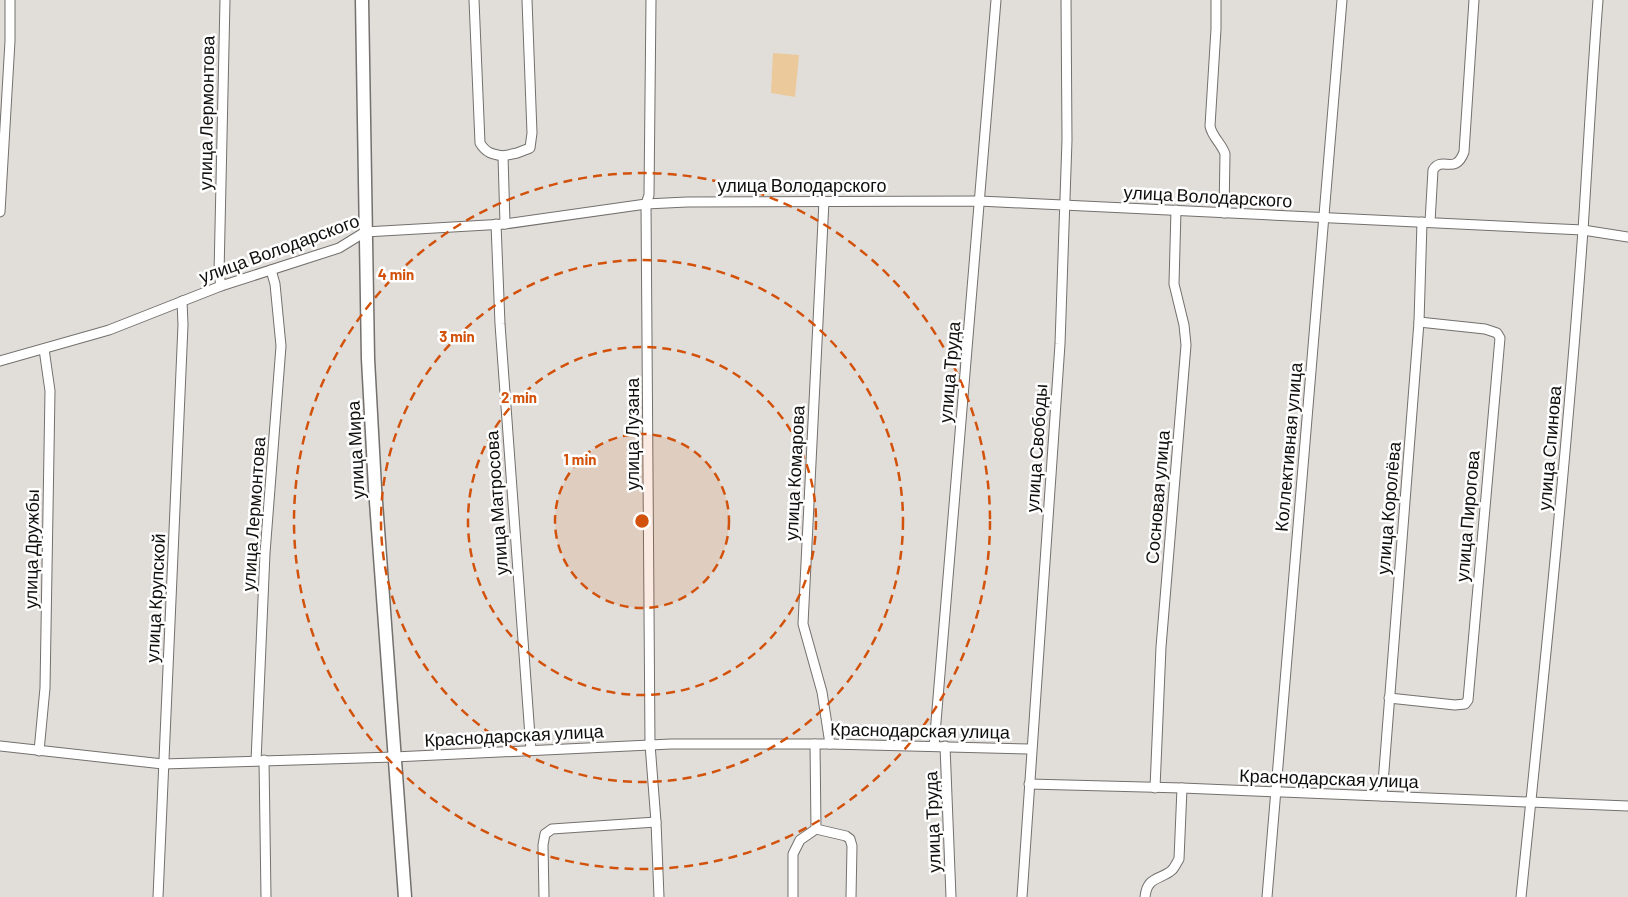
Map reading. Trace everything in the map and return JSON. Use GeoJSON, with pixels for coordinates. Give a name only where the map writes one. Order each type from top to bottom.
{"type":"FeatureCollection","features":[{"type":"Feature","properties":{"kind":"main road","name":"улица Мира"},"geometry":{"type":"LineString","coordinates":[[362,0],[368,359],[375,488],[405,897]]}},
{"type":"Feature","properties":{"kind":"street"},"geometry":{"type":"LineString","coordinates":[[0,212],[10,41],[10,0]]}},
{"type":"Feature","properties":{"kind":"street","name":"улица Лермонтова"},"geometry":{"type":"LineString","coordinates":[[221,286],[218,274],[225,0]]}},
{"type":"Feature","properties":{"kind":"street"},"geometry":{"type":"LineString","coordinates":[[474,0],[480,142],[484,151],[503,156],[530,148],[532,134],[527,0]]}},
{"type":"Feature","properties":{"kind":"street","name":"улица Лузана"},"geometry":{"type":"LineString","coordinates":[[651,0],[649,195],[646,204],[650,744],[659,897]]}},
{"type":"Feature","properties":{"kind":"street","name":"улица Труда"},"geometry":{"type":"LineString","coordinates":[[934,746],[996,0]]}},
{"type":"Feature","properties":{"kind":"street","name":"улица Свободы"},"geometry":{"type":"LineString","coordinates":[[1022,897],[1060,344],[1066,206],[1066,0]]}},
{"type":"Feature","properties":{"kind":"street"},"geometry":{"type":"LineString","coordinates":[[1216,0],[1210,126],[1211,132],[1226,154],[1224,213]]}},
{"type":"Feature","properties":{"kind":"street","name":"Коллективная улица"},"geometry":{"type":"LineString","coordinates":[[1267,897],[1342,0]]}},
{"type":"Feature","properties":{"kind":"street","name":"улица Королёва"},"geometry":{"type":"LineString","coordinates":[[1382,796],[1426,222],[1435,166],[1439,164],[1455,164],[1461,160],[1464,152],[1474,0]]}},
{"type":"Feature","properties":{"kind":"street","name":"улица Спинова"},"geometry":{"type":"LineString","coordinates":[[1521,897],[1546,661],[1583,230],[1591,83],[1598,0]]}},
{"type":"Feature","properties":{"kind":"street","name":"улица Матросова"},"geometry":{"type":"LineString","coordinates":[[503,156],[500,324],[531,750]]}},
{"type":"Feature","properties":{"kind":"street","name":"улица Комарова"},"geometry":{"type":"LineString","coordinates":[[824,201],[803,624],[822,692],[830,744]]}},
{"type":"Feature","properties":{"kind":"street","name":"улица Володарского"},"geometry":{"type":"LineString","coordinates":[[0,361],[110,330],[221,286],[339,248],[365,232],[501,224],[646,204],[687,202],[979,201],[1583,230],[1628,237]]}},
{"type":"Feature","properties":{"kind":"street","name":"Сосновая улица"},"geometry":{"type":"LineString","coordinates":[[1155,788],[1161,647],[1186,345],[1184,325],[1174,284],[1176,210]]}},
{"type":"Feature","properties":{"kind":"street","name":"улица Лермонтова"},"geometry":{"type":"LineString","coordinates":[[266,897],[260,760],[265,553],[281,346],[277,303],[270,270]]}},
{"type":"Feature","properties":{"kind":"street","name":"улица Крупской"},"geometry":{"type":"LineString","coordinates":[[158,897],[176,522],[183,325],[182,301]]}},
{"type":"Feature","properties":{"kind":"street","name":"улица Пирогова"},"geometry":{"type":"LineString","coordinates":[[1389,698],[1455,705],[1465,704],[1468,700],[1500,338],[1497,333],[1485,328],[1419,322]]}},
{"type":"Feature","properties":{"kind":"street","name":"улица Дружбы"},"geometry":{"type":"LineString","coordinates":[[39,751],[45,688],[50,391],[44,349]]}},
{"type":"Feature","properties":{"kind":"street","name":"Краснодарская улица"},"geometry":{"type":"LineString","coordinates":[[0,746],[163,764],[394,757],[650,744],[830,744],[1031,749]]}},
{"type":"Feature","properties":{"kind":"street"},"geometry":{"type":"LineString","coordinates":[[815,744],[816,829]]}},
{"type":"Feature","properties":{"kind":"street","name":"улица Труда"},"geometry":{"type":"LineString","coordinates":[[945,746],[951,897]]}},
{"type":"Feature","properties":{"kind":"street","name":"Краснодарская улица"},"geometry":{"type":"LineString","coordinates":[[1029,784],[1182,788],[1628,806]]}},
{"type":"Feature","properties":{"kind":"street"},"geometry":{"type":"LineString","coordinates":[[1145,897],[1150,882],[1173,869],[1179,859],[1182,788]]}},
{"type":"Feature","properties":{"kind":"street"},"geometry":{"type":"LineString","coordinates":[[544,897],[543,845],[545,834],[552,829],[656,822]]}},
{"type":"Feature","properties":{"kind":"street"},"geometry":{"type":"LineString","coordinates":[[793,897],[793,854],[800,840],[816,829],[846,836],[850,839],[852,846],[851,897]]}},
{"type":"Feature","properties":{"kind":"shaded area"},"geometry":{"type":"Polygon","coordinates":[[[773,53],[799,55],[795,97],[771,93],[773,53]]]}}]}
